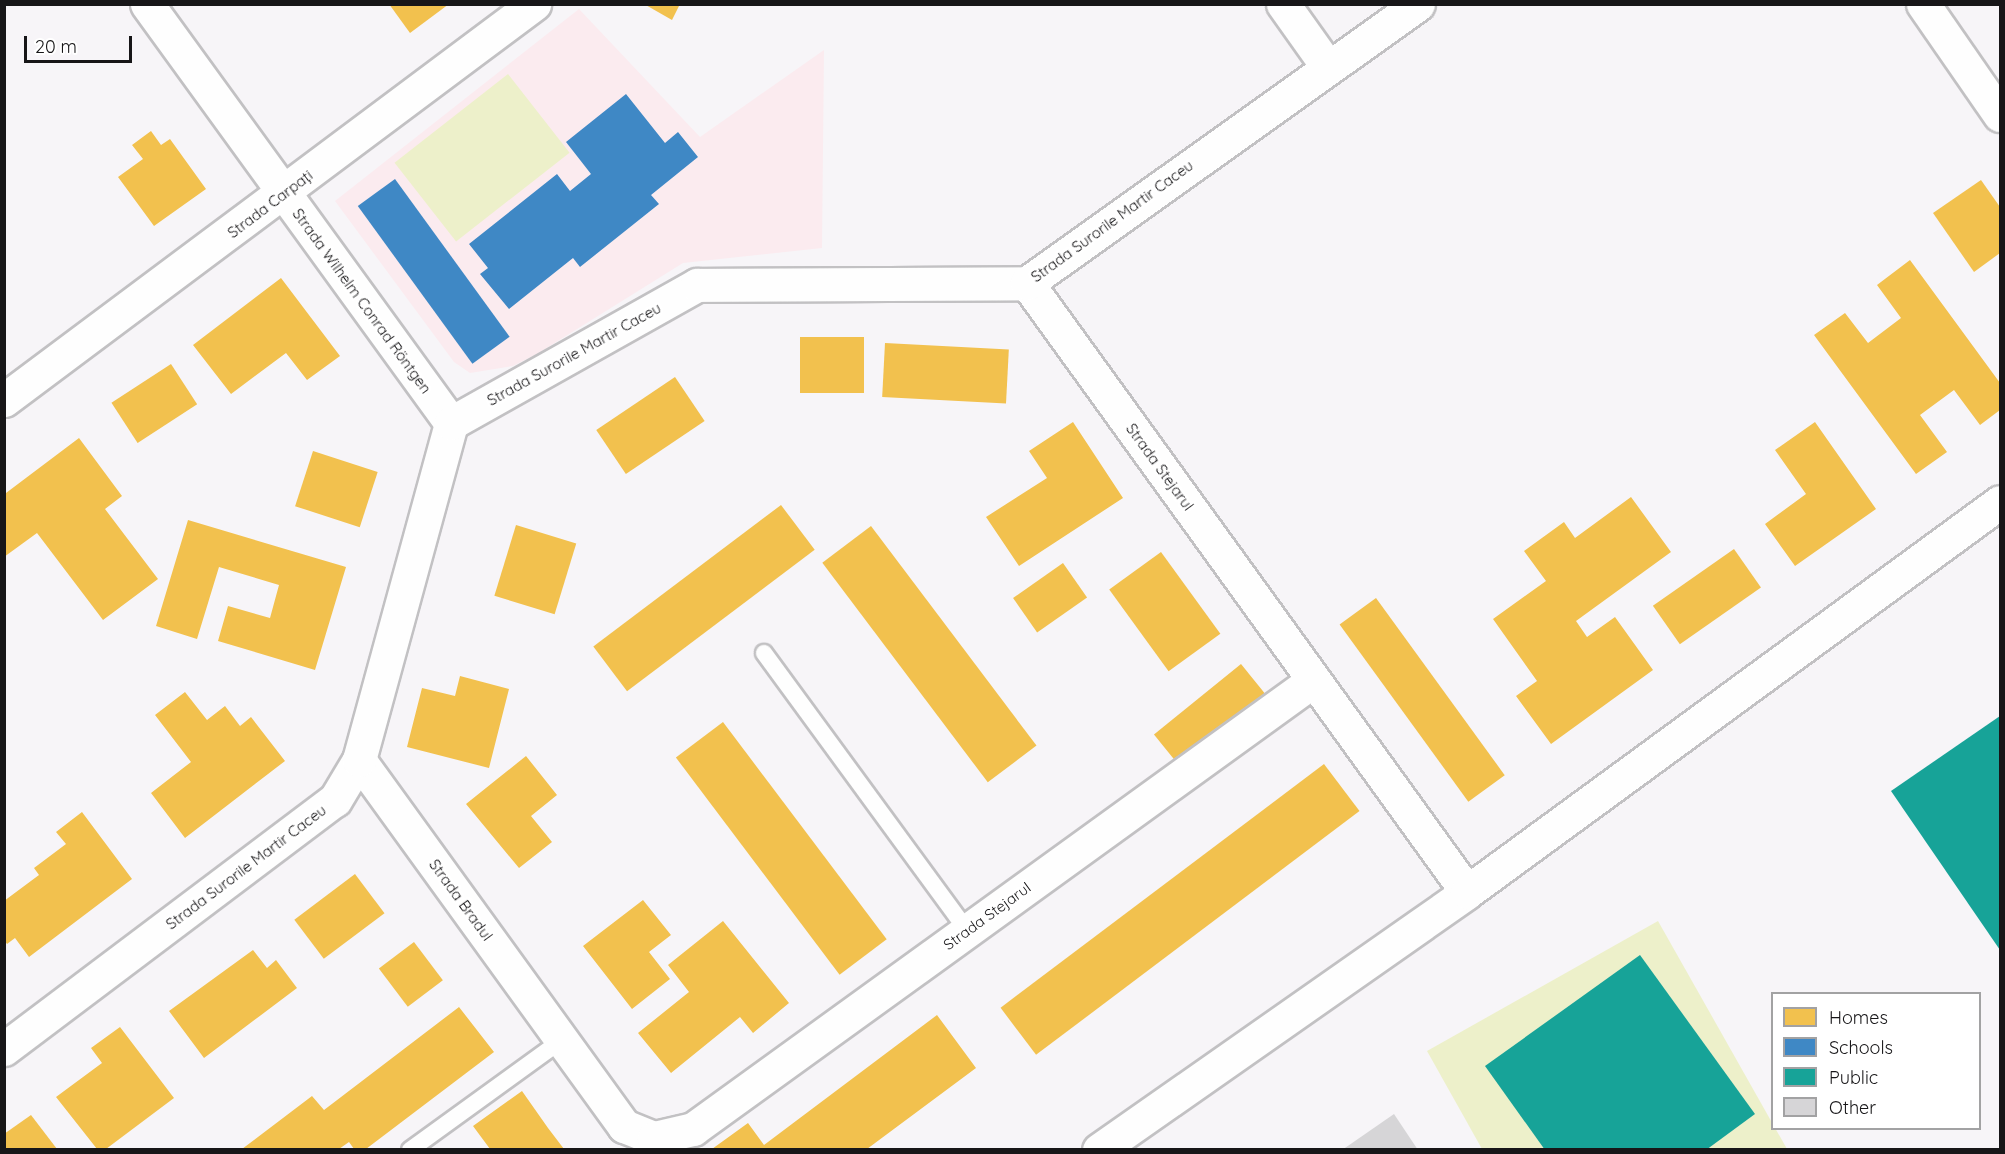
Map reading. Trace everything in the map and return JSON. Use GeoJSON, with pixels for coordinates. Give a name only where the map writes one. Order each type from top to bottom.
{"type":"FeatureCollection","features":[{"type":"Feature","properties":{"kind":"street","name":"Strada Wilhelm Conrad Röntgen"},"geometry":{"type":"LineString","coordinates":[[147,4],[451,423]]}},
{"type":"Feature","properties":{"kind":"street","name":"Strada Carpați"},"geometry":{"type":"LineString","coordinates":[[4,400],[285,194],[534,4]]}},
{"type":"Feature","properties":{"kind":"street"},"geometry":{"type":"LineString","coordinates":[[1283,4],[1327,66]]}},
{"type":"Feature","properties":{"kind":"street","name":"Strada Surorile Martir Caceu"},"geometry":{"type":"LineString","coordinates":[[4,1049],[335,800],[359,760],[451,423],[697,285],[1027,283],[1327,66],[1418,4]]}},
{"type":"Feature","properties":{"kind":"street"},"geometry":{"type":"LineString","coordinates":[[1923,4],[2001,115]]}},
{"type":"Feature","properties":{"kind":"street","name":"Strada Stejarul"},"geometry":{"type":"LineString","coordinates":[[1027,283],[1467,892]]}},
{"type":"Feature","properties":{"kind":"street"},"geometry":{"type":"LineString","coordinates":[[1110,1146],[1467,892],[2001,502]]}},
{"type":"Feature","properties":{"kind":"street","name":"Strada Stejarul"},"geometry":{"type":"LineString","coordinates":[[654,1138],[693,1129],[1314,680]]}},
{"type":"Feature","properties":{"kind":"street","name":"Strada Bradul"},"geometry":{"type":"LineString","coordinates":[[359,760],[624,1125],[654,1138]]}},
{"type":"Feature","properties":{"kind":"lane"},"geometry":{"type":"LineString","coordinates":[[764,653],[967,930]]}},
{"type":"Feature","properties":{"kind":"lane"},"geometry":{"type":"LineString","coordinates":[[410,1149],[562,1040]]}},
{"type":"Feature","properties":{"kind":"shaded area"},"geometry":{"type":"Polygon","coordinates":[[[579,9],[700,137],[824,50],[822,248],[683,263],[537,354],[513,366],[470,373],[454,362],[335,201],[579,9]]]}},
{"type":"Feature","properties":{"kind":"green space"},"geometry":{"type":"Polygon","coordinates":[[[508,74],[570,153],[456,241],[395,163],[508,74]]]}},
{"type":"Feature","properties":{"kind":"green space"},"geometry":{"type":"Polygon","coordinates":[[[1658,921],[1771,1121],[1771,1130],[1776,1130],[1787,1149],[1482,1149],[1427,1051],[1658,921]]]}},
{"type":"Feature","properties":{"kind":"building: Homes"},"geometry":{"type":"Polygon","coordinates":[[[389,4],[449,4],[410,33],[389,4]]]}},
{"type":"Feature","properties":{"kind":"building: Homes"},"geometry":{"type":"Polygon","coordinates":[[[644,4],[680,4],[672,20],[644,4]]]}},
{"type":"Feature","properties":{"kind":"building: Homes"},"geometry":{"type":"Polygon","coordinates":[[[151,131],[161,145],[170,139],[206,189],[154,226],[118,177],[143,159],[132,145],[151,131]]]}},
{"type":"Feature","properties":{"kind":"building: Homes"},"geometry":{"type":"Polygon","coordinates":[[[1981,180],[2000,207],[2000,253],[1974,272],[1933,213],[1981,180]]]}},
{"type":"Feature","properties":{"kind":"building: Homes"},"geometry":{"type":"Polygon","coordinates":[[[1910,260],[2000,383],[2000,410],[1980,425],[1954,390],[1920,415],[1947,452],[1916,474],[1814,335],[1845,313],[1868,343],[1901,318],[1877,285],[1910,260]]]}},
{"type":"Feature","properties":{"kind":"building: Homes"},"geometry":{"type":"Polygon","coordinates":[[[281,278],[340,356],[307,380],[286,353],[231,394],[193,345],[281,278]]]}},
{"type":"Feature","properties":{"kind":"building: Homes"},"geometry":{"type":"Polygon","coordinates":[[[800,337],[864,337],[864,393],[800,393],[800,337]]]}},
{"type":"Feature","properties":{"kind":"building: Homes"},"geometry":{"type":"Polygon","coordinates":[[[885,343],[1009,349],[1006,403],[882,397],[885,343]]]}},
{"type":"Feature","properties":{"kind":"building: Homes"},"geometry":{"type":"Polygon","coordinates":[[[171,364],[197,404],[138,443],[111,403],[171,364]]]}},
{"type":"Feature","properties":{"kind":"building: Homes"},"geometry":{"type":"Polygon","coordinates":[[[675,377],[705,421],[626,474],[596,430],[675,377]]]}},
{"type":"Feature","properties":{"kind":"building: Homes"},"geometry":{"type":"Polygon","coordinates":[[[1073,422],[1123,498],[1019,566],[986,517],[1047,478],[1029,451],[1073,422]]]}},
{"type":"Feature","properties":{"kind":"building: Homes"},"geometry":{"type":"Polygon","coordinates":[[[1815,422],[1876,509],[1795,566],[1765,524],[1806,494],[1775,450],[1815,422]]]}},
{"type":"Feature","properties":{"kind":"building: Homes"},"geometry":{"type":"Polygon","coordinates":[[[79,438],[122,496],[105,509],[158,579],[103,620],[37,533],[4,557],[6,493],[79,438]]]}},
{"type":"Feature","properties":{"kind":"building: Homes"},"geometry":{"type":"Polygon","coordinates":[[[313,451],[378,472],[360,527],[295,506],[313,451]]]}},
{"type":"Feature","properties":{"kind":"building: Homes"},"geometry":{"type":"Polygon","coordinates":[[[1631,497],[1671,552],[1576,621],[1587,637],[1615,617],[1653,670],[1551,744],[1516,696],[1537,681],[1493,619],[1546,581],[1524,551],[1564,522],[1575,538],[1631,497]]]}},
{"type":"Feature","properties":{"kind":"building: Homes"},"geometry":{"type":"Polygon","coordinates":[[[781,505],[815,550],[627,691],[593,646],[781,505]]]}},
{"type":"Feature","properties":{"kind":"building: Homes"},"geometry":{"type":"Polygon","coordinates":[[[188,520],[346,567],[315,670],[218,641],[228,606],[270,618],[279,585],[219,567],[197,639],[156,626],[188,520]]]}},
{"type":"Feature","properties":{"kind":"building: Homes"},"geometry":{"type":"Polygon","coordinates":[[[516,525],[576,543],[555,614],[494,596],[516,525]]]}},
{"type":"Feature","properties":{"kind":"building: Homes"},"geometry":{"type":"Polygon","coordinates":[[[871,526],[1036,746],[988,782],[822,563],[871,526]]]}},
{"type":"Feature","properties":{"kind":"building: Homes"},"geometry":{"type":"Polygon","coordinates":[[[1734,549],[1761,588],[1680,644],[1653,606],[1734,549]]]}},
{"type":"Feature","properties":{"kind":"building: Homes"},"geometry":{"type":"Polygon","coordinates":[[[1161,552],[1220,634],[1169,671],[1109,590],[1161,552]]]}},
{"type":"Feature","properties":{"kind":"building: Homes"},"geometry":{"type":"Polygon","coordinates":[[[1063,563],[1087,597],[1037,632],[1013,598],[1063,563]]]}},
{"type":"Feature","properties":{"kind":"building: Homes"},"geometry":{"type":"Polygon","coordinates":[[[1376,598],[1505,775],[1468,802],[1340,624],[1376,598]]]}},
{"type":"Feature","properties":{"kind":"building: Homes"},"geometry":{"type":"Polygon","coordinates":[[[1241,664],[1269,699],[1182,769],[1154,734],[1241,664]]]}},
{"type":"Feature","properties":{"kind":"building: Homes"},"geometry":{"type":"Polygon","coordinates":[[[460,676],[509,689],[489,768],[407,747],[422,688],[455,696],[460,676]]]}},
{"type":"Feature","properties":{"kind":"building: Homes"},"geometry":{"type":"Polygon","coordinates":[[[185,692],[207,720],[225,706],[240,726],[251,717],[285,761],[185,838],[151,793],[191,762],[155,715],[185,692]]]}},
{"type":"Feature","properties":{"kind":"building: Homes"},"geometry":{"type":"Polygon","coordinates":[[[723,722],[887,939],[840,975],[676,758],[723,722]]]}},
{"type":"Feature","properties":{"kind":"building: Homes"},"geometry":{"type":"Polygon","coordinates":[[[526,756],[557,795],[531,816],[552,842],[519,868],[466,804],[526,756]]]}},
{"type":"Feature","properties":{"kind":"building: Homes"},"geometry":{"type":"Polygon","coordinates":[[[1324,764],[1360,811],[1036,1055],[1001,1008],[1324,764]]]}},
{"type":"Feature","properties":{"kind":"building: Homes"},"geometry":{"type":"Polygon","coordinates":[[[82,812],[132,879],[29,957],[15,938],[7,944],[4,940],[4,901],[39,875],[34,868],[66,844],[56,832],[82,812]]]}},
{"type":"Feature","properties":{"kind":"building: Homes"},"geometry":{"type":"Polygon","coordinates":[[[355,874],[384,913],[324,959],[294,920],[355,874]]]}},
{"type":"Feature","properties":{"kind":"building: Homes"},"geometry":{"type":"Polygon","coordinates":[[[643,900],[671,935],[649,952],[670,979],[632,1009],[583,946],[643,900]]]}},
{"type":"Feature","properties":{"kind":"building: Homes"},"geometry":{"type":"Polygon","coordinates":[[[723,921],[789,1003],[753,1033],[740,1017],[671,1073],[638,1033],[689,992],[668,965],[723,921]]]}},
{"type":"Feature","properties":{"kind":"building: Homes"},"geometry":{"type":"Polygon","coordinates":[[[414,942],[443,980],[408,1007],[379,968],[414,942]]]}},
{"type":"Feature","properties":{"kind":"building: Homes"},"geometry":{"type":"Polygon","coordinates":[[[253,950],[267,968],[276,960],[297,988],[204,1058],[169,1011],[253,950]]]}},
{"type":"Feature","properties":{"kind":"building: Homes"},"geometry":{"type":"Polygon","coordinates":[[[459,1007],[494,1052],[366,1149],[354,1149],[349,1142],[339,1149],[242,1149],[312,1096],[324,1110],[459,1007]]]}},
{"type":"Feature","properties":{"kind":"building: Homes"},"geometry":{"type":"Polygon","coordinates":[[[937,1015],[976,1068],[867,1149],[712,1149],[748,1123],[764,1145],[937,1015]]]}},
{"type":"Feature","properties":{"kind":"building: Homes"},"geometry":{"type":"Polygon","coordinates":[[[120,1027],[174,1098],[106,1149],[97,1149],[56,1097],[102,1063],[91,1048],[120,1027]]]}},
{"type":"Feature","properties":{"kind":"building: Homes"},"geometry":{"type":"Polygon","coordinates":[[[522,1091],[564,1149],[490,1149],[473,1126],[522,1091]]]}},
{"type":"Feature","properties":{"kind":"building: Homes"},"geometry":{"type":"Polygon","coordinates":[[[31,1115],[57,1149],[4,1149],[4,1134],[31,1115]]]}},
{"type":"Feature","properties":{"kind":"building: Schools"},"geometry":{"type":"Polygon","coordinates":[[[626,94],[665,143],[678,132],[698,157],[651,195],[659,204],[580,267],[573,258],[509,309],[480,274],[488,268],[469,244],[557,174],[570,191],[591,174],[566,142],[626,94]]]}},
{"type":"Feature","properties":{"kind":"building: Schools"},"geometry":{"type":"Polygon","coordinates":[[[395,179],[510,337],[472,364],[358,206],[395,179]]]}},
{"type":"Feature","properties":{"kind":"building: Public"},"geometry":{"type":"Polygon","coordinates":[[[2000,716],[2000,950],[1891,791],[2000,716]]]}},
{"type":"Feature","properties":{"kind":"building: Public"},"geometry":{"type":"Polygon","coordinates":[[[1640,955],[1755,1114],[1706,1150],[1545,1150],[1485,1066],[1640,955]]]}},
{"type":"Feature","properties":{"kind":"building: Other"},"geometry":{"type":"Polygon","coordinates":[[[1394,1114],[1418,1150],[1342,1150],[1394,1114]]]}}]}
